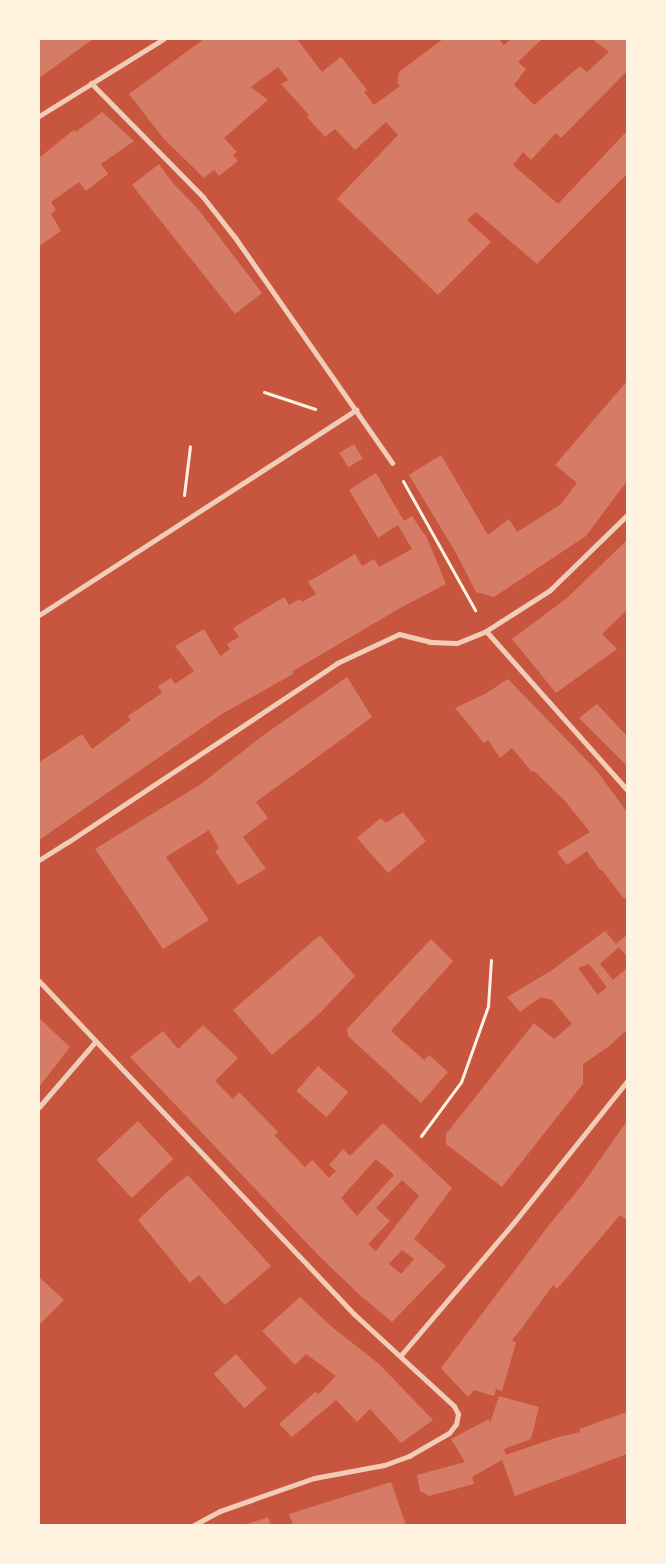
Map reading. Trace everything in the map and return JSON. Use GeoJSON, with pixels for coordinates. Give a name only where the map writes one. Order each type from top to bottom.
{"type":"FeatureCollection","features":[{"type":"Feature","properties":{"kind":"street"},"geometry":{"type":"LineString","coordinates":[[39,116],[163,39]]}},
{"type":"Feature","properties":{"kind":"street"},"geometry":{"type":"LineString","coordinates":[[90,83],[203,198],[272,288],[392,463]]}},
{"type":"Feature","properties":{"kind":"street"},"geometry":{"type":"LineString","coordinates":[[39,614],[356,410]]}},
{"type":"Feature","properties":{"kind":"street"},"geometry":{"type":"LineString","coordinates":[[39,860],[338,663],[399,634],[430,642],[457,643],[486,631],[550,590],[627,515]]}},
{"type":"Feature","properties":{"kind":"street"},"geometry":{"type":"LineString","coordinates":[[486,631],[627,790]]}},
{"type":"Feature","properties":{"kind":"street"},"geometry":{"type":"LineString","coordinates":[[39,981],[354,1314],[401,1355],[454,1406],[458,1414],[456,1424],[449,1433],[409,1456],[384,1465],[314,1478],[220,1511],[194,1525]]}},
{"type":"Feature","properties":{"kind":"street"},"geometry":{"type":"LineString","coordinates":[[39,1107],[95,1042]]}},
{"type":"Feature","properties":{"kind":"street"},"geometry":{"type":"LineString","coordinates":[[401,1355],[515,1221],[627,1081]]}},
{"type":"Feature","properties":{"kind":"path"},"geometry":{"type":"LineString","coordinates":[[264,392],[317,410],[328,428]]}},
{"type":"Feature","properties":{"kind":"path"},"geometry":{"type":"LineString","coordinates":[[190,446],[183,500],[194,514]]}},
{"type":"Feature","properties":{"kind":"path"},"geometry":{"type":"LineString","coordinates":[[392,463],[453,568],[486,631]]}},
{"type":"Feature","properties":{"kind":"path"},"geometry":{"type":"LineString","coordinates":[[421,1136],[461,1082],[488,1006],[491,960]]}},
{"type":"Feature","properties":{"kind":"building"},"geometry":{"type":"Polygon","coordinates":[[[39,39],[93,39],[39,78],[39,39]]]}},
{"type":"Feature","properties":{"kind":"building"},"geometry":{"type":"Polygon","coordinates":[[[204,39],[297,39],[322,72],[341,57],[367,90],[364,92],[374,105],[400,86],[397,83],[399,72],[443,39],[499,39],[504,45],[511,39],[542,39],[518,62],[526,69],[514,85],[534,105],[580,66],[587,72],[609,52],[592,39],[627,39],[627,71],[561,138],[556,133],[531,160],[523,152],[513,165],[558,204],[627,131],[627,174],[537,264],[476,212],[467,220],[491,242],[438,295],[337,199],[398,135],[386,122],[355,150],[335,129],[325,137],[307,117],[309,115],[281,84],[288,80],[278,67],[251,87],[268,100],[224,138],[237,152],[233,155],[238,161],[219,176],[214,170],[204,178],[163,138],[129,94],[204,39]]]}},
{"type":"Feature","properties":{"kind":"building"},"geometry":{"type":"Polygon","coordinates":[[[102,112],[134,141],[101,164],[108,174],[86,191],[79,182],[51,202],[56,210],[51,214],[61,231],[39,246],[39,158],[72,131],[75,130],[76,132],[102,112]]]}},
{"type":"Feature","properties":{"kind":"building"},"geometry":{"type":"Polygon","coordinates":[[[159,164],[172,182],[198,209],[262,293],[235,314],[132,185],[159,164]]]}},
{"type":"Feature","properties":{"kind":"building"},"geometry":{"type":"Polygon","coordinates":[[[627,381],[627,481],[586,536],[494,597],[476,592],[456,553],[409,475],[441,455],[488,535],[509,519],[517,532],[560,505],[577,483],[555,465],[627,381]]]}},
{"type":"Feature","properties":{"kind":"building"},"geometry":{"type":"Polygon","coordinates":[[[354,444],[363,459],[348,467],[339,453],[354,444]]]}},
{"type":"Feature","properties":{"kind":"building"},"geometry":{"type":"Polygon","coordinates":[[[376,473],[404,521],[412,516],[427,538],[446,584],[402,607],[293,671],[293,674],[222,714],[39,840],[39,765],[41,761],[82,734],[92,749],[131,720],[128,716],[162,693],[158,686],[171,678],[175,684],[194,671],[175,646],[204,629],[220,656],[230,649],[227,644],[239,637],[233,628],[284,597],[289,605],[300,599],[302,602],[316,594],[308,582],[355,554],[362,566],[374,559],[379,567],[412,549],[398,525],[378,538],[349,490],[376,473]]]}},
{"type":"Feature","properties":{"kind":"building"},"geometry":{"type":"Polygon","coordinates":[[[627,540],[627,610],[602,634],[617,649],[556,693],[512,639],[567,598],[627,540]]]}},
{"type":"Feature","properties":{"kind":"building"},"geometry":{"type":"Polygon","coordinates":[[[347,677],[372,717],[256,802],[268,818],[243,837],[266,869],[238,885],[215,851],[219,848],[209,830],[166,857],[209,920],[163,949],[95,849],[201,784],[265,734],[347,677]]]}},
{"type":"Feature","properties":{"kind":"building"},"geometry":{"type":"Polygon","coordinates":[[[508,679],[597,771],[627,812],[627,897],[624,899],[587,851],[567,865],[557,852],[590,832],[565,801],[534,771],[532,772],[512,748],[500,758],[488,740],[484,743],[455,708],[485,694],[508,679]]]}},
{"type":"Feature","properties":{"kind":"building"},"geometry":{"type":"Polygon","coordinates":[[[597,704],[627,736],[627,766],[579,718],[597,704]]]}},
{"type":"Feature","properties":{"kind":"building"},"geometry":{"type":"Polygon","coordinates":[[[403,812],[426,841],[388,873],[357,838],[381,818],[386,823],[403,812]]]}},
{"type":"Feature","properties":{"kind":"building"},"geometry":{"type":"Polygon","coordinates":[[[605,931],[616,944],[627,935],[627,957],[619,947],[600,964],[613,980],[627,968],[627,1030],[608,1047],[583,1064],[583,1084],[502,1187],[446,1144],[446,1134],[534,1023],[554,1039],[572,1024],[552,1000],[541,997],[520,1012],[507,997],[552,970],[605,931]],[[589,964],[578,968],[598,995],[607,987],[589,964]]]}},
{"type":"Feature","properties":{"kind":"building"},"geometry":{"type":"Polygon","coordinates":[[[320,935],[355,976],[319,1014],[272,1055],[233,1010],[320,935]]]}},
{"type":"Feature","properties":{"kind":"building"},"geometry":{"type":"Polygon","coordinates":[[[431,939],[453,961],[391,1031],[424,1060],[429,1055],[448,1072],[421,1103],[348,1036],[347,1029],[431,939]]]}},
{"type":"Feature","properties":{"kind":"building"},"geometry":{"type":"Polygon","coordinates":[[[39,1018],[70,1047],[39,1087],[39,1018]]]}},
{"type":"Feature","properties":{"kind":"building"},"geometry":{"type":"Polygon","coordinates":[[[203,1025],[238,1058],[215,1081],[233,1099],[239,1092],[278,1132],[274,1135],[305,1167],[312,1160],[329,1178],[336,1171],[329,1165],[343,1149],[350,1156],[383,1123],[452,1188],[414,1239],[446,1266],[392,1322],[320,1257],[130,1057],[163,1031],[178,1049],[203,1025]],[[376,1159],[341,1198],[357,1216],[394,1175],[376,1159]],[[402,1180],[376,1208],[390,1221],[368,1244],[376,1251],[419,1196],[402,1180]],[[402,1250],[389,1264],[401,1274],[414,1259],[402,1250]]]}},
{"type":"Feature","properties":{"kind":"building"},"geometry":{"type":"Polygon","coordinates":[[[318,1066],[348,1092],[327,1117],[296,1091],[318,1066]]]}},
{"type":"Feature","properties":{"kind":"building"},"geometry":{"type":"Polygon","coordinates":[[[138,1121],[173,1159],[132,1198],[96,1160],[138,1121]]]}},
{"type":"Feature","properties":{"kind":"building"},"geometry":{"type":"Polygon","coordinates":[[[627,1121],[627,1220],[620,1215],[557,1289],[553,1285],[512,1340],[516,1343],[502,1391],[496,1389],[494,1396],[474,1390],[468,1397],[441,1368],[552,1221],[582,1185],[627,1121]]]}},
{"type":"Feature","properties":{"kind":"building"},"geometry":{"type":"Polygon","coordinates":[[[188,1175],[271,1266],[225,1305],[199,1275],[190,1283],[138,1220],[188,1175]]]}},
{"type":"Feature","properties":{"kind":"building"},"geometry":{"type":"Polygon","coordinates":[[[39,1277],[64,1300],[39,1325],[39,1277]]]}},
{"type":"Feature","properties":{"kind":"building"},"geometry":{"type":"Polygon","coordinates":[[[300,1297],[332,1327],[379,1364],[433,1420],[401,1443],[370,1409],[357,1422],[336,1400],[292,1437],[279,1424],[315,1392],[319,1394],[336,1376],[306,1354],[295,1365],[262,1331],[300,1297]]]}},
{"type":"Feature","properties":{"kind":"building"},"geometry":{"type":"Polygon","coordinates":[[[236,1354],[267,1388],[244,1408],[214,1374],[236,1354]]]}},
{"type":"Feature","properties":{"kind":"building"},"geometry":{"type":"Polygon","coordinates":[[[499,1396],[539,1407],[531,1439],[504,1449],[506,1455],[558,1437],[580,1432],[579,1429],[627,1412],[627,1454],[515,1496],[502,1460],[472,1477],[474,1484],[429,1496],[420,1491],[417,1475],[465,1462],[451,1439],[489,1419],[490,1423],[499,1396]]]}},
{"type":"Feature","properties":{"kind":"building"},"geometry":{"type":"Polygon","coordinates":[[[391,1482],[406,1525],[293,1525],[289,1514],[391,1482]]]}},
{"type":"Feature","properties":{"kind":"building"},"geometry":{"type":"Polygon","coordinates":[[[268,1517],[271,1525],[244,1525],[268,1517]]]}}]}
